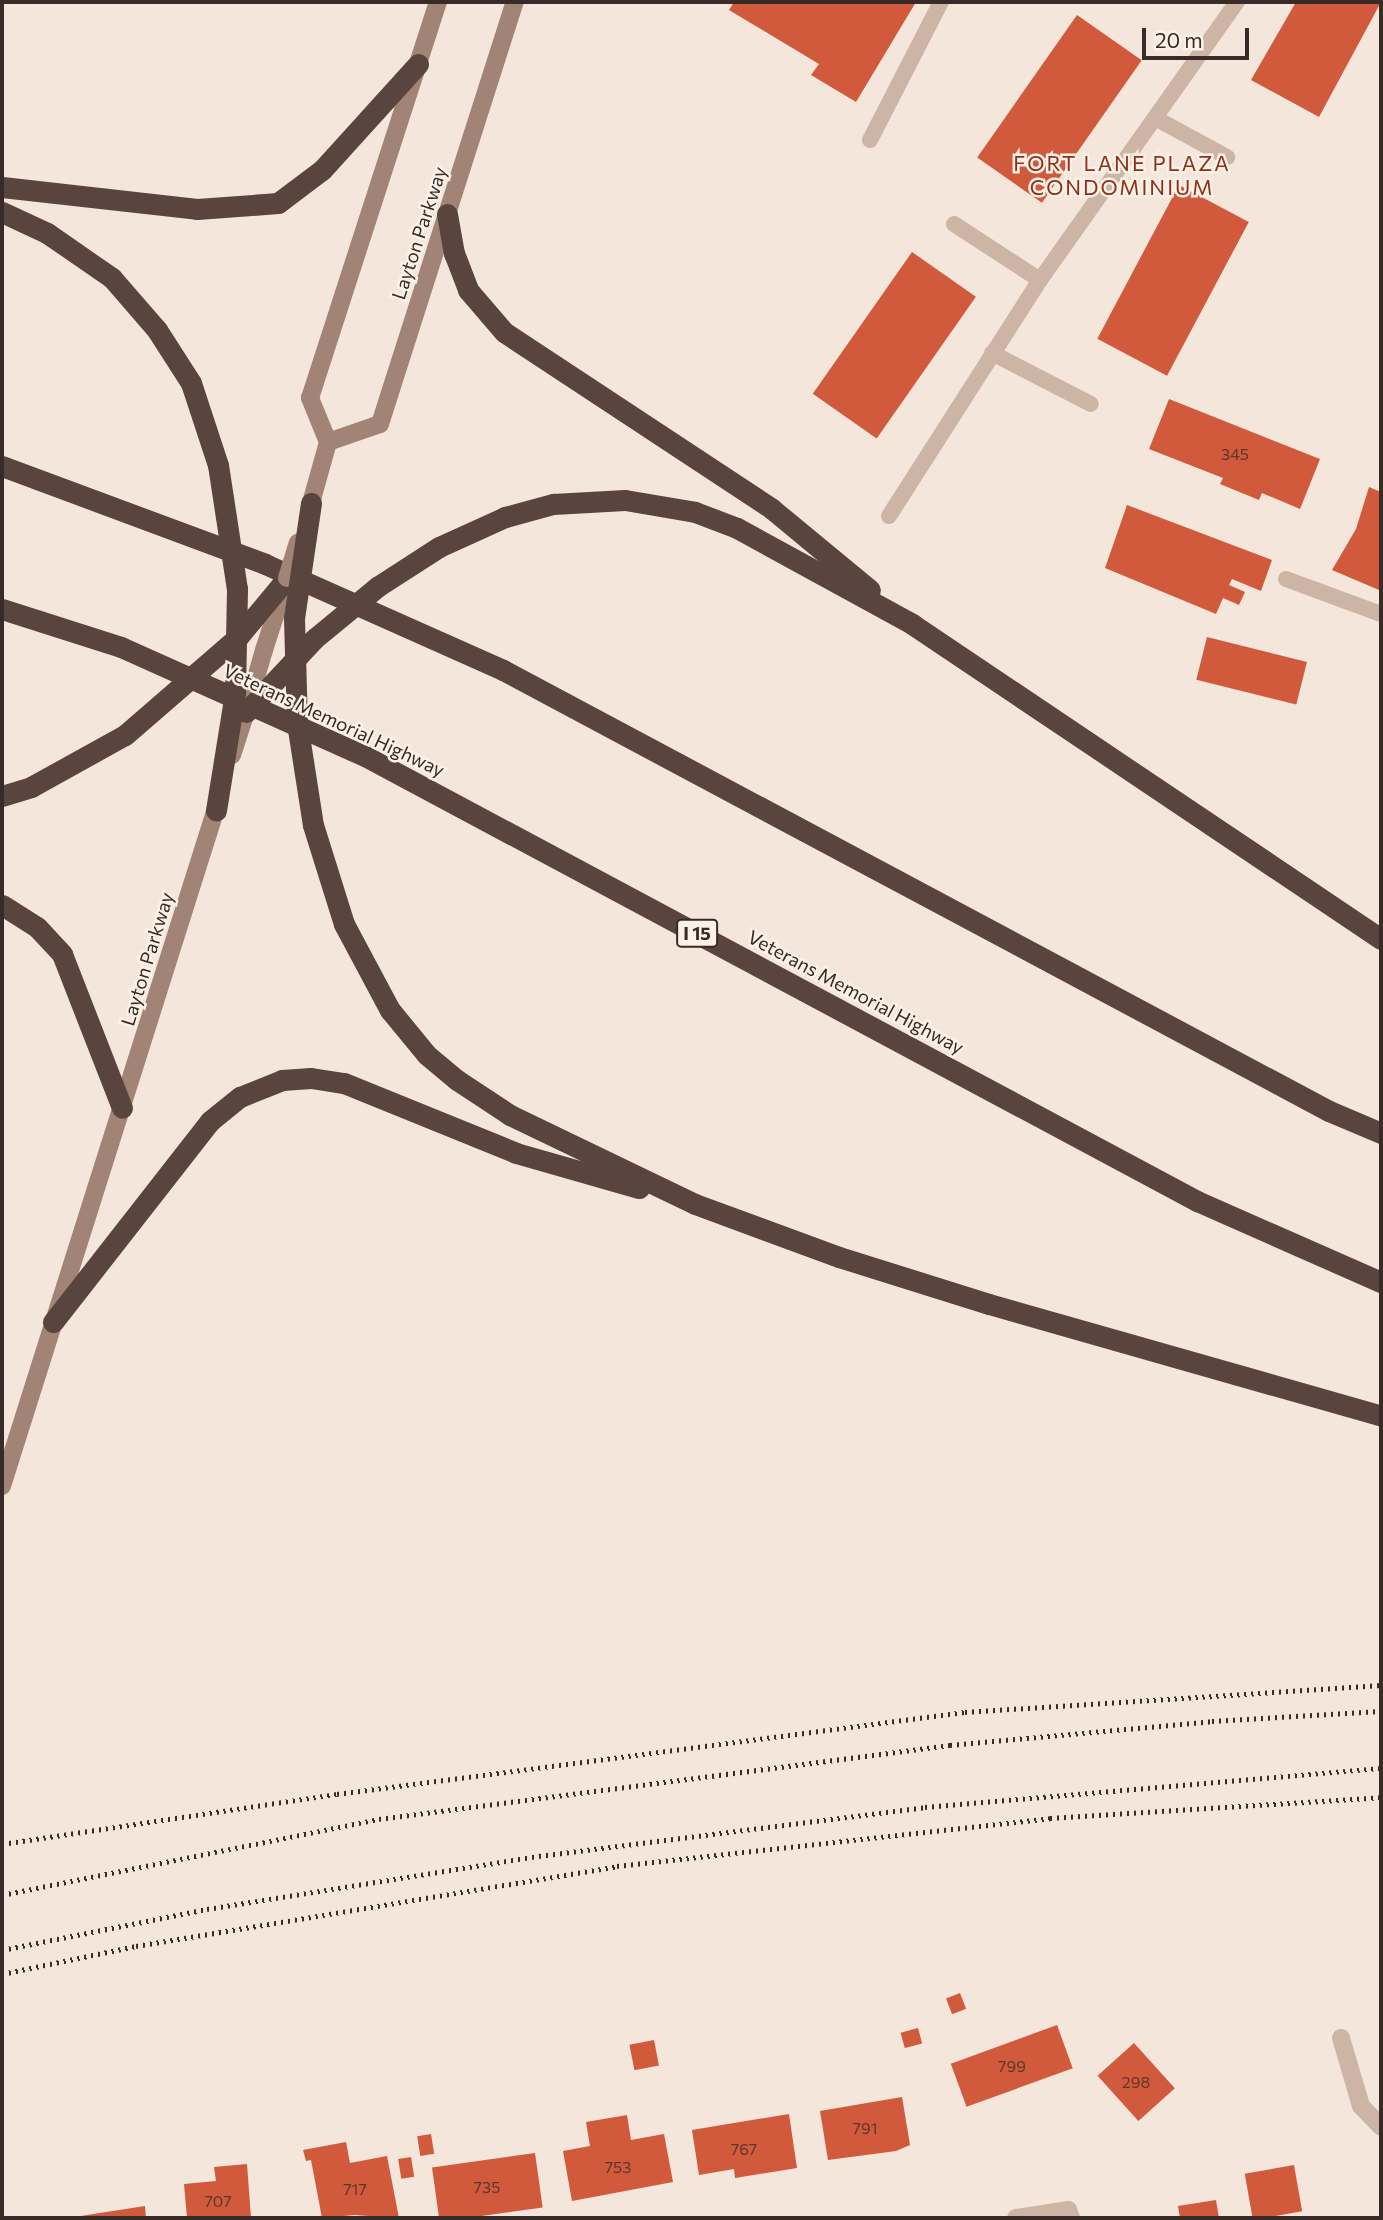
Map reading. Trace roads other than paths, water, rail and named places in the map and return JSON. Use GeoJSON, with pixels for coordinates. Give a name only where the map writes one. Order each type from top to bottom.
{"type":"FeatureCollection","features":[{"type":"Feature","properties":{"kind":"highway"},"geometry":{"type":"LineString","coordinates":[[2,187],[197,209],[278,203],[322,170],[418,64]]}},
{"type":"Feature","properties":{"kind":"highway"},"geometry":{"type":"LineString","coordinates":[[2,212],[47,233],[112,278],[157,330],[191,383],[208,427],[228,510],[238,638],[235,692],[216,810]]}},
{"type":"Feature","properties":{"kind":"highway"},"geometry":{"type":"LineString","coordinates":[[447,214],[454,253],[468,290],[503,332],[772,509],[912,624]]}},
{"type":"Feature","properties":{"kind":"highway"},"geometry":{"type":"LineString","coordinates":[[2,466],[265,564],[503,670],[1329,1111],[1381,1133]]}},
{"type":"Feature","properties":{"kind":"highway"},"geometry":{"type":"LineString","coordinates":[[246,712],[294,658],[394,574],[457,537],[539,506],[602,500],[695,512],[737,528],[912,624],[1381,939]]}},
{"type":"Feature","properties":{"kind":"highway"},"geometry":{"type":"LineString","coordinates":[[311,503],[298,567],[294,658],[296,723],[308,801],[344,924],[390,1010],[441,1068],[510,1115],[695,1203],[839,1257],[965,1297],[1381,1416]]}},
{"type":"Feature","properties":{"kind":"highway"},"geometry":{"type":"LineString","coordinates":[[2,796],[31,787],[125,735],[238,638],[287,578]]}},
{"type":"Feature","properties":{"kind":"highway","name":"Veterans Memorial Highway"},"geometry":{"type":"LineString","coordinates":[[2,609],[121,647],[365,756],[1197,1201],[1381,1282]]}},
{"type":"Feature","properties":{"kind":"highway"},"geometry":{"type":"LineString","coordinates":[[2,905],[37,927],[62,954],[122,1108]]}},
{"type":"Feature","properties":{"kind":"highway"},"geometry":{"type":"LineString","coordinates":[[53,1322],[211,1121],[240,1097],[282,1080],[311,1078],[344,1083],[516,1153],[695,1203]]}},
{"type":"Feature","properties":{"kind":"main road"},"geometry":{"type":"LineString","coordinates":[[328,442],[310,398],[438,2]]}},
{"type":"Feature","properties":{"kind":"main road","name":"Layton Parkway"},"geometry":{"type":"LineString","coordinates":[[2,1486],[216,810],[328,442],[380,424],[515,2]]}},
{"type":"Feature","properties":{"kind":"street"},"geometry":{"type":"LineString","coordinates":[[1341,2038],[1361,2106],[1381,2127]]}},
{"type":"Feature","properties":{"kind":"street"},"geometry":{"type":"LineString","coordinates":[[1016,2218],[1070,2214]]}},
{"type":"Feature","properties":{"kind":"lane"},"geometry":{"type":"LineString","coordinates":[[870,140],[941,2]]}},
{"type":"Feature","properties":{"kind":"lane"},"geometry":{"type":"LineString","coordinates":[[890,516],[1040,280],[1157,119],[1237,2]]}},
{"type":"Feature","properties":{"kind":"lane"},"geometry":{"type":"LineString","coordinates":[[1157,119],[1227,157]]}},
{"type":"Feature","properties":{"kind":"lane"},"geometry":{"type":"LineString","coordinates":[[954,224],[1040,280]]}},
{"type":"Feature","properties":{"kind":"lane"},"geometry":{"type":"LineString","coordinates":[[992,353],[1091,404]]}},
{"type":"Feature","properties":{"kind":"lane"},"geometry":{"type":"LineString","coordinates":[[1286,579],[1381,614]]}},
{"type":"Feature","properties":{"kind":"railway"},"geometry":{"type":"LineString","coordinates":[[2,1844],[337,1794],[965,1712],[1381,1685]]}},
{"type":"Feature","properties":{"kind":"railway"},"geometry":{"type":"LineString","coordinates":[[2,1895],[379,1819],[950,1745],[1212,1721],[1381,1711]]}},
{"type":"Feature","properties":{"kind":"railway"},"geometry":{"type":"LineString","coordinates":[[2,1950],[207,1909],[539,1856],[925,1807],[1381,1768]]}},
{"type":"Feature","properties":{"kind":"railway"},"geometry":{"type":"LineString","coordinates":[[2,1974],[136,1946],[617,1866],[1050,1818],[1381,1797]]}},
{"type":"Feature","properties":{"kind":"district","name":"FORT LANE PLAZA CONDOMINIUM"},"geometry":{"type":"Point","coordinates":[1122,175]}}]}
